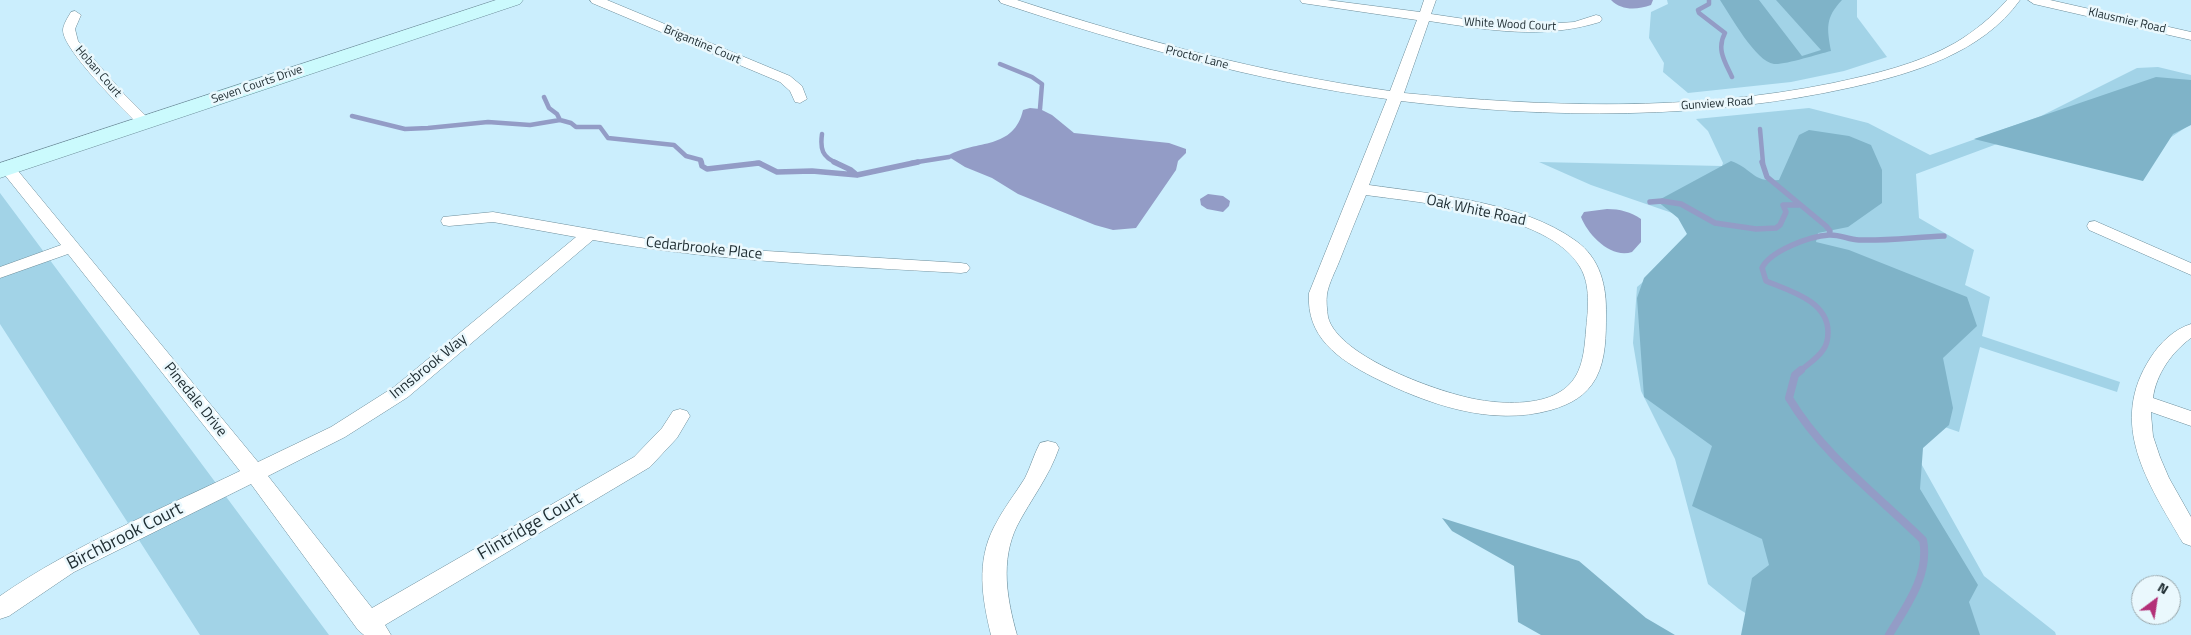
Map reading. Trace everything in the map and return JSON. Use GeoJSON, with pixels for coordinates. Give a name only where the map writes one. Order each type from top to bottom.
{"type":"FeatureCollection","features":[{"type":"Feature","properties":{"kind":"street","name":"Seven Courts Drive"},"geometry":{"type":"LineString","coordinates":[[4,170],[514,0]]}},
{"type":"Feature","properties":{"kind":"street","name":"Brigantine Court"},"geometry":{"type":"LineString","coordinates":[[596,0],[785,80],[798,90],[800,100]]}},
{"type":"Feature","properties":{"kind":"street","name":"Proctor Lane"},"geometry":{"type":"LineString","coordinates":[[1005,0],[1196,58],[1294,80],[1395,96]]}},
{"type":"Feature","properties":{"kind":"street"},"geometry":{"type":"LineString","coordinates":[[1306,0],[1424,17]]}},
{"type":"Feature","properties":{"kind":"street","name":"Oak White Road"},"geometry":{"type":"LineString","coordinates":[[1360,189],[1470,207],[1532,223],[1553,233],[1573,248],[1587,262],[1594,278],[1599,301],[1592,366],[1583,382],[1565,398],[1538,405],[1511,408],[1480,407],[1444,399],[1416,389],[1360,362],[1337,345],[1321,323],[1316,310],[1318,293],[1360,189],[1430,0]]}},
{"type":"Feature","properties":{"kind":"street","name":"Gunview Road"},"geometry":{"type":"LineString","coordinates":[[1395,96],[1500,106],[1572,108],[1695,106],[1757,101],[1860,82],[1921,62],[1965,43],[1982,33],[2014,0]]}},
{"type":"Feature","properties":{"kind":"street","name":"Klausmier Road"},"geometry":{"type":"LineString","coordinates":[[2034,0],[2191,36]]}},
{"type":"Feature","properties":{"kind":"street","name":"Hoban Court"},"geometry":{"type":"LineString","coordinates":[[75,15],[69,29],[72,42],[119,97],[145,123]]}},
{"type":"Feature","properties":{"kind":"street","name":"White Wood Court"},"geometry":{"type":"LineString","coordinates":[[1424,17],[1535,28],[1576,26],[1596,19]]}},
{"type":"Feature","properties":{"kind":"street","name":"Pinedale Drive"},"geometry":{"type":"LineString","coordinates":[[4,170],[72,247],[254,473],[372,629]]}},
{"type":"Feature","properties":{"kind":"street","name":"Cedarbrooke Place"},"geometry":{"type":"LineString","coordinates":[[449,221],[493,217],[653,245],[734,254],[961,268]]}},
{"type":"Feature","properties":{"kind":"street"},"geometry":{"type":"LineString","coordinates":[[2094,226],[2191,270]]}},
{"type":"Feature","properties":{"kind":"street","name":"Innsbrook Way"},"geometry":{"type":"LineString","coordinates":[[254,473],[338,432],[401,392],[588,235]]}},
{"type":"Feature","properties":{"kind":"street"},"geometry":{"type":"LineString","coordinates":[[0,273],[72,247]]}},
{"type":"Feature","properties":{"kind":"street"},"geometry":{"type":"LineString","coordinates":[[2191,330],[2173,340],[2159,359],[2145,386],[2142,401],[2141,431],[2155,473],[2191,537]]}},
{"type":"Feature","properties":{"kind":"street"},"geometry":{"type":"LineString","coordinates":[[2142,401],[2191,419]]}},
{"type":"Feature","properties":{"kind":"street","name":"Flintridge Court"},"geometry":{"type":"LineString","coordinates":[[372,629],[642,462],[670,433],[680,416]]}},
{"type":"Feature","properties":{"kind":"street"},"geometry":{"type":"LineString","coordinates":[[1004,635],[994,595],[993,568],[1005,527],[1033,486],[1048,448]]}},
{"type":"Feature","properties":{"kind":"street","name":"Birchbrook Court"},"geometry":{"type":"LineString","coordinates":[[0,609],[66,566],[254,473]]}},
{"type":"Feature","properties":{"kind":"shaded area"},"geometry":{"type":"Polygon","coordinates":[[[1611,0],[1653,0],[1651,5],[1635,9],[1625,8],[1611,0]]]}},
{"type":"Feature","properties":{"kind":"shaded area"},"geometry":{"type":"Polygon","coordinates":[[[1667,0],[1857,0],[1857,17],[1887,57],[1844,71],[1791,82],[1688,93],[1663,72],[1664,63],[1649,38],[1651,12],[1668,4],[1667,0]]]}},
{"type":"Feature","properties":{"kind":"shaded area"},"geometry":{"type":"Polygon","coordinates":[[[1720,0],[1759,0],[1802,56],[1821,50],[1776,0],[1842,0],[1836,6],[1830,18],[1828,30],[1831,51],[1786,63],[1774,64],[1767,61],[1759,55],[1744,37],[1720,0]]]}},
{"type":"Feature","properties":{"kind":"shaded area"},"geometry":{"type":"Polygon","coordinates":[[[2158,67],[2191,75],[2191,124],[2132,163],[1997,144],[1916,174],[1919,218],[1974,250],[1965,285],[1990,297],[1982,336],[2120,382],[2117,392],[1980,347],[1959,432],[1890,408],[1984,576],[2055,632],[2056,635],[1780,635],[1739,609],[1708,584],[1675,459],[1641,391],[1633,343],[1637,287],[1675,255],[1688,232],[1678,215],[1591,185],[1539,162],[1722,166],[1723,163],[1708,131],[1696,119],[1809,108],[1868,123],[1930,155],[2041,116],[2137,68],[2158,67]]]}},
{"type":"Feature","properties":{"kind":"shaded area"},"geometry":{"type":"Polygon","coordinates":[[[2156,77],[2191,80],[2191,125],[2173,134],[2143,181],[1974,139],[2156,77]]]}},
{"type":"Feature","properties":{"kind":"shaded area"},"geometry":{"type":"Polygon","coordinates":[[[1030,108],[1040,109],[1052,115],[1074,133],[1169,143],[1186,149],[1186,153],[1178,161],[1176,170],[1136,228],[1113,230],[1095,225],[1018,194],[992,178],[965,167],[949,157],[949,155],[960,150],[1003,138],[1018,123],[1023,110],[1030,108]]]}},
{"type":"Feature","properties":{"kind":"shaded area"},"geometry":{"type":"Polygon","coordinates":[[[1809,130],[1849,136],[1871,145],[1882,170],[1882,203],[1848,227],[1818,233],[1816,242],[1849,250],[1967,297],[1977,326],[1943,358],[1953,408],[1949,425],[1923,448],[1920,489],[1978,585],[1969,602],[1980,635],[1741,635],[1752,578],[1769,565],[1762,539],[1692,506],[1712,446],[1644,397],[1637,298],[1644,278],[1687,234],[1678,218],[1657,201],[1731,161],[1744,167],[1757,177],[1779,180],[1799,135],[1809,130]]]}},
{"type":"Feature","properties":{"kind":"shaded area"},"geometry":{"type":"Polygon","coordinates":[[[0,193],[329,635],[200,635],[0,324],[0,193]]]}},
{"type":"Feature","properties":{"kind":"shaded area"},"geometry":{"type":"Polygon","coordinates":[[[1208,194],[1223,196],[1230,201],[1229,206],[1223,212],[1207,209],[1201,205],[1200,199],[1208,194]]]}},
{"type":"Feature","properties":{"kind":"shaded area"},"geometry":{"type":"Polygon","coordinates":[[[1607,209],[1625,211],[1641,219],[1641,242],[1632,252],[1616,252],[1608,249],[1595,238],[1584,224],[1581,217],[1584,212],[1607,209]]]}},
{"type":"Feature","properties":{"kind":"shaded area"},"geometry":{"type":"Polygon","coordinates":[[[1442,518],[1579,561],[1646,618],[1675,635],[1541,635],[1518,622],[1514,566],[1452,531],[1442,518]]]}},
{"type":"Feature","properties":{"kind":"waterway"},"geometry":{"type":"LineString","coordinates":[[1709,0],[1709,4],[1698,10],[1699,13],[1725,33],[1722,39],[1721,50],[1732,77]]}},
{"type":"Feature","properties":{"kind":"waterway"},"geometry":{"type":"LineString","coordinates":[[1000,64],[1032,77],[1042,84],[1040,109]]}},
{"type":"Feature","properties":{"kind":"waterway"},"geometry":{"type":"LineString","coordinates":[[544,97],[549,108],[557,114],[560,120]]}},
{"type":"Feature","properties":{"kind":"waterway"},"geometry":{"type":"LineString","coordinates":[[352,116],[405,129],[488,122],[530,125],[560,120]]}},
{"type":"Feature","properties":{"kind":"waterway"},"geometry":{"type":"LineString","coordinates":[[560,120],[571,123],[576,127],[600,127],[608,138],[674,145],[686,156],[701,160],[702,163]]}},
{"type":"Feature","properties":{"kind":"waterway"},"geometry":{"type":"LineString","coordinates":[[1760,129],[1763,163]]}},
{"type":"Feature","properties":{"kind":"waterway"},"geometry":{"type":"LineString","coordinates":[[822,134],[821,144],[823,152],[828,158],[837,163]]}},
{"type":"Feature","properties":{"kind":"waterway"},"geometry":{"type":"LineString","coordinates":[[911,163],[949,157]]}},
{"type":"Feature","properties":{"kind":"waterway"},"geometry":{"type":"LineString","coordinates":[[701,162],[702,166],[707,169],[759,163]]}},
{"type":"Feature","properties":{"kind":"waterway"},"geometry":{"type":"LineString","coordinates":[[834,162],[857,175]]}},
{"type":"Feature","properties":{"kind":"waterway"},"geometry":{"type":"LineString","coordinates":[[857,175],[918,162]]}},
{"type":"Feature","properties":{"kind":"waterway"},"geometry":{"type":"LineString","coordinates":[[1762,162],[1767,177],[1826,226],[1830,231],[1829,235]]}},
{"type":"Feature","properties":{"kind":"waterway"},"geometry":{"type":"LineString","coordinates":[[759,163],[777,172],[812,171],[857,175]]}},
{"type":"Feature","properties":{"kind":"waterway"},"geometry":{"type":"LineString","coordinates":[[1650,202],[1662,201],[1681,204],[1715,223],[1756,229],[1776,228],[1780,225],[1786,212],[1783,205],[1799,205]]}},
{"type":"Feature","properties":{"kind":"waterway"},"geometry":{"type":"LineString","coordinates":[[1800,371],[1815,359],[1824,348],[1828,337],[1826,321],[1822,312],[1815,305],[1796,293],[1766,281],[1762,268],[1766,262],[1782,250],[1802,241],[1821,236],[1833,235],[1855,240],[1944,236]]}},
{"type":"Feature","properties":{"kind":"waterway"},"geometry":{"type":"LineString","coordinates":[[1801,370],[1795,375],[1789,398],[1803,419],[1834,456],[1923,540],[1923,566],[1920,578],[1909,602],[1889,635]]}}]}
